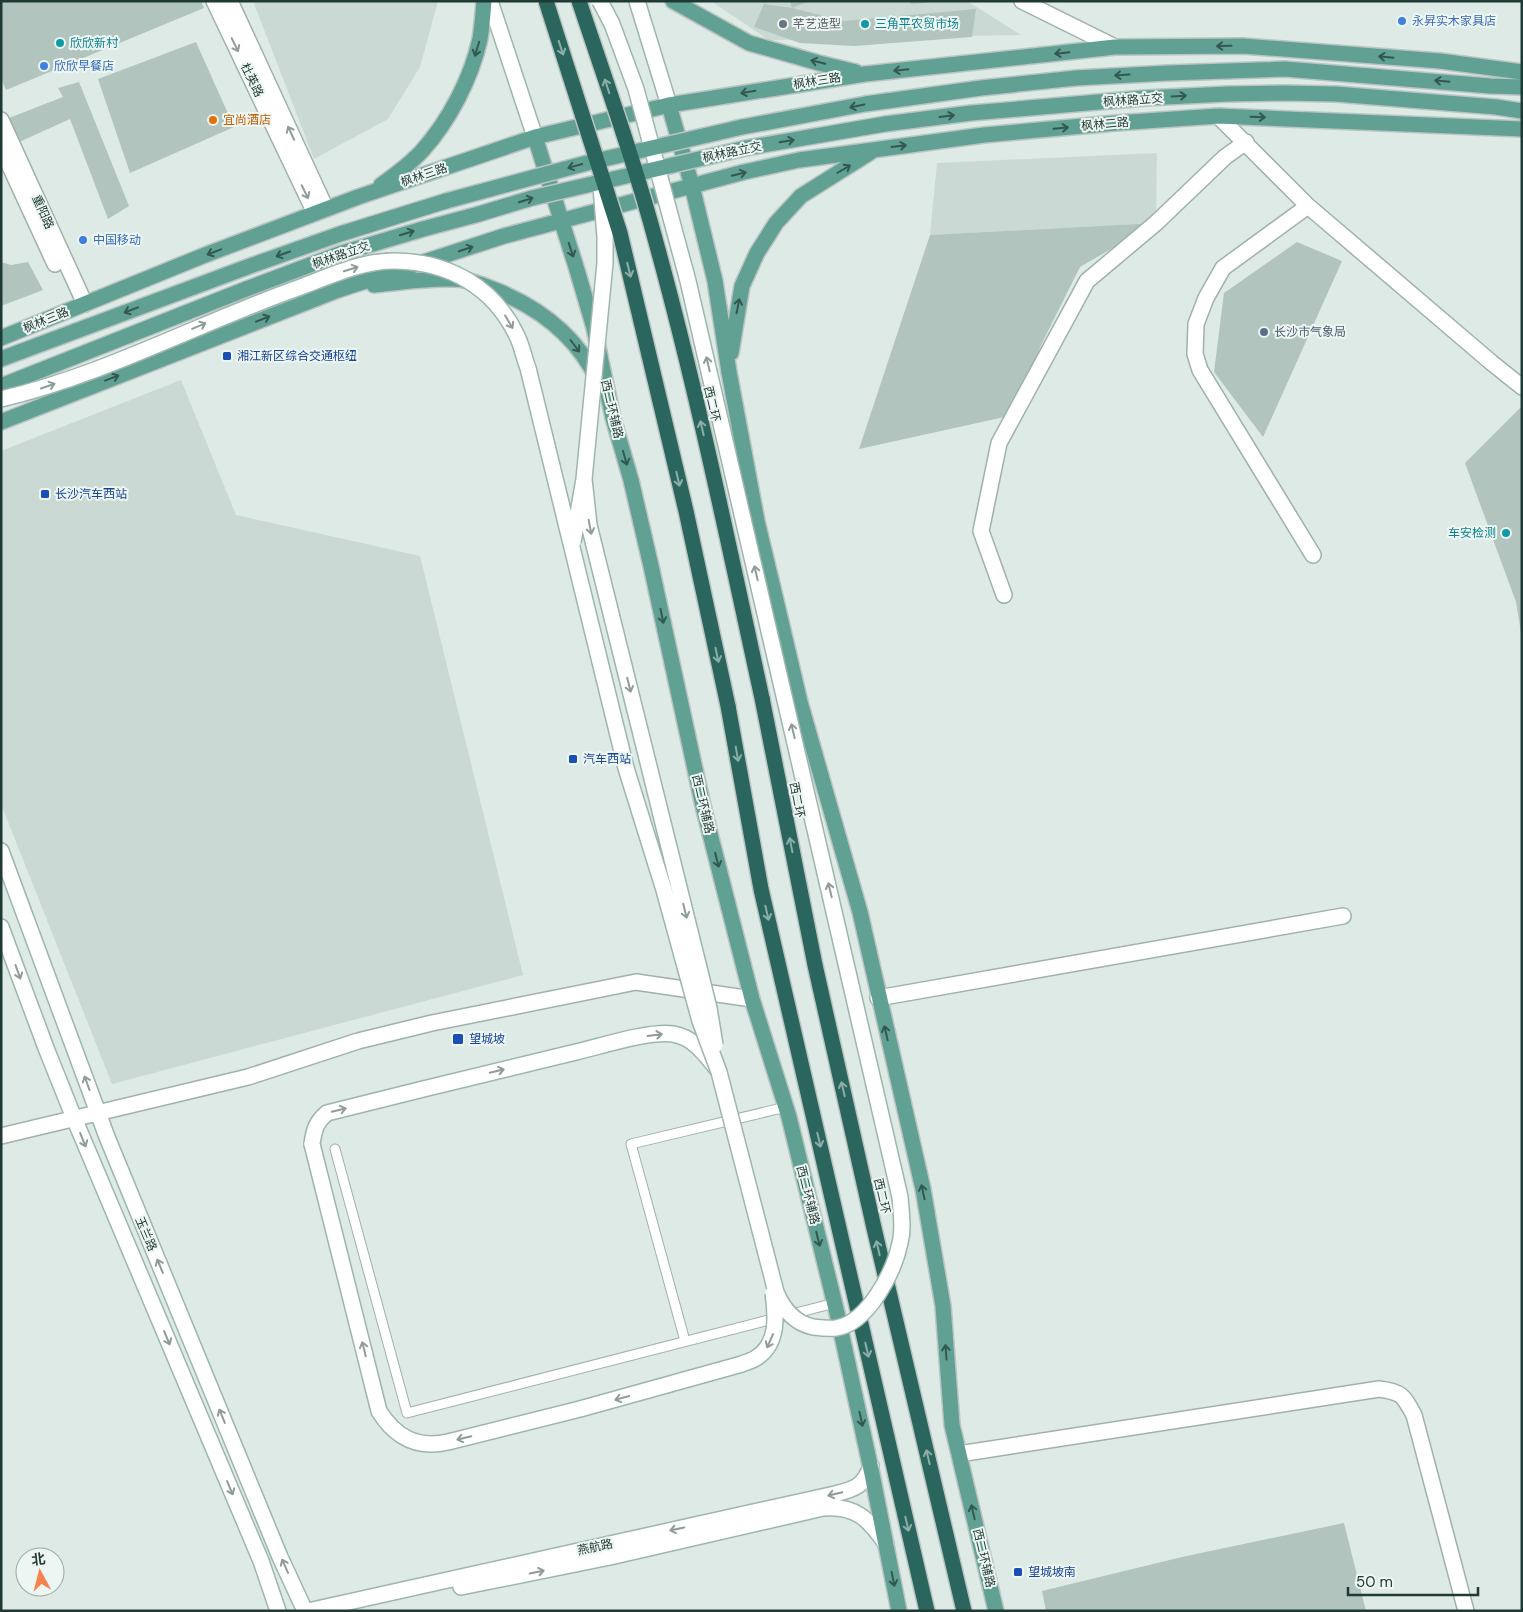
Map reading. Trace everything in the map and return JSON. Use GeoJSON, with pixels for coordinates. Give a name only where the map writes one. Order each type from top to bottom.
{"type":"FeatureCollection","features":[{"type":"Feature","properties":{"kind":"highway"},"geometry":{"type":"LineString","coordinates":[[546,1],[620,233],[643,326],[728,706],[761,889],[927,1611]]}},
{"type":"Feature","properties":{"kind":"highway","name":"西二环"},"geometry":{"type":"LineString","coordinates":[[579,1],[630,153],[660,254],[699,413],[762,698],[815,965],[874,1228],[964,1611]]}},
{"type":"Feature","properties":{"kind":"main road"},"geometry":{"type":"LineString","coordinates":[[358,197],[379,187],[398,172],[422,151],[440,126],[457,99],[470,70],[480,40],[484,1]]}},
{"type":"Feature","properties":{"kind":"main road"},"geometry":{"type":"LineString","coordinates":[[673,1],[750,43],[811,61],[865,74],[1115,47],[1243,46],[1440,61],[1522,72]]}},
{"type":"Feature","properties":{"kind":"main road","name":"枫林路立交"},"geometry":{"type":"LineString","coordinates":[[1,359],[340,234],[446,201],[587,163],[715,133],[865,104],[981,88],[1076,78],[1231,70],[1285,69],[1490,86],[1522,86]]}},
{"type":"Feature","properties":{"kind":"main road","name":"枫林三路"},"geometry":{"type":"LineString","coordinates":[[1,338],[358,197],[535,137],[669,105],[865,74]]}},
{"type":"Feature","properties":{"kind":"main road","name":"枫林路立交"},"geometry":{"type":"LineString","coordinates":[[1,386],[240,291],[339,254],[532,198],[746,148],[885,124],[972,113],[1145,98],[1227,94],[1336,94],[1496,107],[1522,111]]}},
{"type":"Feature","properties":{"kind":"main road","name":"西二环辅路"},"geometry":{"type":"LineString","coordinates":[[669,105],[692,186],[715,281],[728,372],[757,521],[778,613],[800,702],[855,894],[923,1189],[943,1306],[952,1425],[996,1611]]}},
{"type":"Feature","properties":{"kind":"main road","name":"枫林二路"},"geometry":{"type":"LineString","coordinates":[[692,186],[799,160],[876,148],[984,135],[1116,123],[1218,116],[1522,129]]}},
{"type":"Feature","properties":{"kind":"main road","name":"西二环辅路"},"geometry":{"type":"LineString","coordinates":[[535,137],[594,328],[613,418],[638,508],[703,806],[752,999],[786,1107],[835,1303],[871,1466],[899,1611]]}},
{"type":"Feature","properties":{"kind":"main road"},"geometry":{"type":"LineString","coordinates":[[728,372],[742,286],[757,253],[776,223],[800,196],[876,148]]}},
{"type":"Feature","properties":{"kind":"main road"},"geometry":{"type":"LineString","coordinates":[[1,422],[338,290],[504,236],[692,186]]}},
{"type":"Feature","properties":{"kind":"main road"},"geometry":{"type":"LineString","coordinates":[[338,290],[456,278],[482,285],[516,299],[534,309],[558,327],[570,340],[592,370],[613,418]]}},
{"type":"Feature","properties":{"kind":"street","name":"杜英路"},"geometry":{"type":"LineString","coordinates":[[214,1],[321,211]]}},
{"type":"Feature","properties":{"kind":"street","name":"杜英路"},"geometry":{"type":"LineString","coordinates":[[230,1],[321,211]]}},
{"type":"Feature","properties":{"kind":"street","name":"西二环辅路"},"geometry":{"type":"LineString","coordinates":[[490,1],[535,137]]}},
{"type":"Feature","properties":{"kind":"street"},"geometry":{"type":"LineString","coordinates":[[584,479],[589,525],[710,1008],[720,1072],[770,1276],[781,1304],[790,1315],[805,1325],[823,1329],[838,1328],[861,1315],[882,1288],[901,1242],[900,1197],[688,281],[636,89],[612,24],[600,1]]}},
{"type":"Feature","properties":{"kind":"street"},"geometry":{"type":"LineString","coordinates":[[638,1],[669,105]]}},
{"type":"Feature","properties":{"kind":"street"},"geometry":{"type":"LineString","coordinates":[[1022,1],[1115,47]]}},
{"type":"Feature","properties":{"kind":"street"},"geometry":{"type":"LineString","coordinates":[[1218,116],[1308,206],[1492,363],[1521,385]]}},
{"type":"Feature","properties":{"kind":"street","name":"重阳路"},"geometry":{"type":"LineString","coordinates":[[1,120],[80,306]]}},
{"type":"Feature","properties":{"kind":"street"},"geometry":{"type":"LineString","coordinates":[[1004,595],[981,531],[999,443],[1087,281],[1156,223],[1225,157],[1246,142]]}},
{"type":"Feature","properties":{"kind":"street","name":"重阳路"},"geometry":{"type":"LineString","coordinates":[[1,147],[80,306]]}},
{"type":"Feature","properties":{"kind":"street"},"geometry":{"type":"LineString","coordinates":[[572,549],[584,479],[605,263],[603,201],[597,158]]}},
{"type":"Feature","properties":{"kind":"street"},"geometry":{"type":"LineString","coordinates":[[1308,206],[1224,268],[1206,298],[1196,324],[1195,354],[1200,370],[1313,555]]}},
{"type":"Feature","properties":{"kind":"street"},"geometry":{"type":"LineString","coordinates":[[1,399],[48,387],[259,301],[367,265],[394,261],[432,265],[447,269],[460,276],[491,298],[502,310],[517,336],[528,368],[626,768],[664,890],[700,1022],[720,1072]]}},
{"type":"Feature","properties":{"kind":"street","name":"玉兰路"},"geometry":{"type":"LineString","coordinates":[[1,851],[136,1210],[280,1556],[306,1611]]}},
{"type":"Feature","properties":{"kind":"street"},"geometry":{"type":"LineString","coordinates":[[878,998],[1343,916]]}},
{"type":"Feature","properties":{"kind":"street","name":"玉兰路"},"geometry":{"type":"LineString","coordinates":[[1,927],[74,1118],[261,1562],[278,1611]]}},
{"type":"Feature","properties":{"kind":"street"},"geometry":{"type":"LineString","coordinates":[[1,1136],[248,1077],[358,1041],[636,982],[752,999]]}},
{"type":"Feature","properties":{"kind":"street"},"geometry":{"type":"LineString","coordinates":[[720,1072],[696,1044],[685,1038],[673,1034],[629,1040],[438,1084],[327,1113],[318,1120],[313,1132],[312,1144],[379,1410],[387,1424],[403,1436],[422,1444],[437,1444],[580,1409],[725,1370],[757,1358],[768,1347],[775,1324],[770,1276]]}},
{"type":"Feature","properties":{"kind":"street"},"geometry":{"type":"LineString","coordinates":[[959,1454],[1379,1389],[1396,1391],[1406,1399],[1414,1415],[1466,1611]]}},
{"type":"Feature","properties":{"kind":"street","name":"燕航路"},"geometry":{"type":"LineString","coordinates":[[306,1611],[835,1494],[853,1489],[862,1483],[871,1466]]}},
{"type":"Feature","properties":{"kind":"street","name":"燕航路"},"geometry":{"type":"LineString","coordinates":[[352,1611],[610,1557],[823,1508],[835,1507],[857,1513],[875,1528],[886,1544]]}},
{"type":"Feature","properties":{"kind":"lane"},"geometry":{"type":"LineString","coordinates":[[685,1341],[631,1144],[786,1107]]}},
{"type":"Feature","properties":{"kind":"lane"},"geometry":{"type":"LineString","coordinates":[[335,1148],[407,1413],[835,1303]]}},
{"type":"Feature","properties":{"kind":"shaded area"},"geometry":{"type":"Polygon","coordinates":[[[253,1],[438,1],[420,67],[388,119],[314,159],[253,1]]]}},
{"type":"Feature","properties":{"kind":"shaded area"},"geometry":{"type":"Polygon","coordinates":[[[711,1],[967,1],[1021,35],[769,40],[711,1]]]}},
{"type":"Feature","properties":{"kind":"shaded area"},"geometry":{"type":"Polygon","coordinates":[[[1157,153],[1156,223],[930,235],[937,163],[1157,153]]]}},
{"type":"Feature","properties":{"kind":"shaded area"},"geometry":{"type":"Polygon","coordinates":[[[181,380],[236,515],[420,556],[523,975],[112,1084],[1,804],[1,451],[181,380]]]}},
{"type":"Feature","properties":{"kind":"building","name":"欣欣新村"},"geometry":{"type":"Polygon","coordinates":[[[1,1],[201,1],[204,8],[6,90],[1,78],[1,1]]]}},
{"type":"Feature","properties":{"kind":"building"},"geometry":{"type":"Polygon","coordinates":[[[790,1],[810,1],[792,8],[790,1]]]}},
{"type":"Feature","properties":{"kind":"building"},"geometry":{"type":"Polygon","coordinates":[[[909,1],[929,1],[911,4],[909,1]]]}},
{"type":"Feature","properties":{"kind":"building","name":"三角平农贸市场"},"geometry":{"type":"Polygon","coordinates":[[[764,4],[792,8],[844,21],[976,9],[972,37],[854,46],[800,43],[754,27],[764,4]]]}},
{"type":"Feature","properties":{"kind":"building"},"geometry":{"type":"Polygon","coordinates":[[[196,42],[234,127],[130,173],[98,79],[196,42]]]}},
{"type":"Feature","properties":{"kind":"building"},"geometry":{"type":"Polygon","coordinates":[[[79,82],[129,206],[108,219],[70,119],[17,143],[9,118],[63,97],[58,88],[79,82]]]}},
{"type":"Feature","properties":{"kind":"building"},"geometry":{"type":"Polygon","coordinates":[[[1156,223],[1080,267],[1044,339],[1009,416],[859,449],[930,235],[1156,223]]]}},
{"type":"Feature","properties":{"kind":"building","name":"长沙市气象局"},"geometry":{"type":"Polygon","coordinates":[[[1297,242],[1342,261],[1263,437],[1214,372],[1224,293],[1297,242]]]}},
{"type":"Feature","properties":{"kind":"building"},"geometry":{"type":"Polygon","coordinates":[[[1,262],[11,265],[28,262],[43,290],[1,306],[1,262]]]}},
{"type":"Feature","properties":{"kind":"building","name":"车安检测"},"geometry":{"type":"Polygon","coordinates":[[[1520,408],[1522,409],[1521,632],[1516,602],[1465,463],[1520,408]]]}},
{"type":"Feature","properties":{"kind":"building"},"geometry":{"type":"Polygon","coordinates":[[[1344,1523],[1366,1611],[1046,1611],[1042,1591],[1182,1557],[1344,1523]]]}},
{"type":"Feature","properties":{"kind":"place","name":"永昇实木家具店"},"geometry":{"type":"Point","coordinates":[1402,21]}},
{"type":"Feature","properties":{"kind":"place","name":"芊艺造型"},"geometry":{"type":"Point","coordinates":[783,24]}},
{"type":"Feature","properties":{"kind":"place","name":"三角平农贸市场"},"geometry":{"type":"Point","coordinates":[865,24]}},
{"type":"Feature","properties":{"kind":"place","name":"欣欣新村"},"geometry":{"type":"Point","coordinates":[60,43]}},
{"type":"Feature","properties":{"kind":"place","name":"欣欣早餐店"},"geometry":{"type":"Point","coordinates":[44,66]}},
{"type":"Feature","properties":{"kind":"place","name":"宜尚酒店"},"geometry":{"type":"Point","coordinates":[213,120]}},
{"type":"Feature","properties":{"kind":"place","name":"中国移动"},"geometry":{"type":"Point","coordinates":[83,240]}},
{"type":"Feature","properties":{"kind":"place","name":"长沙市气象局"},"geometry":{"type":"Point","coordinates":[1264,332]}},
{"type":"Feature","properties":{"kind":"place","name":"湘江新区综合交通枢纽"},"geometry":{"type":"Point","coordinates":[227,356]}},
{"type":"Feature","properties":{"kind":"place","name":"长沙汽车西站"},"geometry":{"type":"Point","coordinates":[45,494]}},
{"type":"Feature","properties":{"kind":"place","name":"车安检测"},"geometry":{"type":"Point","coordinates":[1506,533]}},
{"type":"Feature","properties":{"kind":"place","name":"汽车西站"},"geometry":{"type":"Point","coordinates":[573,759]}},
{"type":"Feature","properties":{"kind":"place","name":"望城坡"},"geometry":{"type":"Point","coordinates":[458,1039]}},
{"type":"Feature","properties":{"kind":"place","name":"望城坡南"},"geometry":{"type":"Point","coordinates":[1018,1572]}}]}
